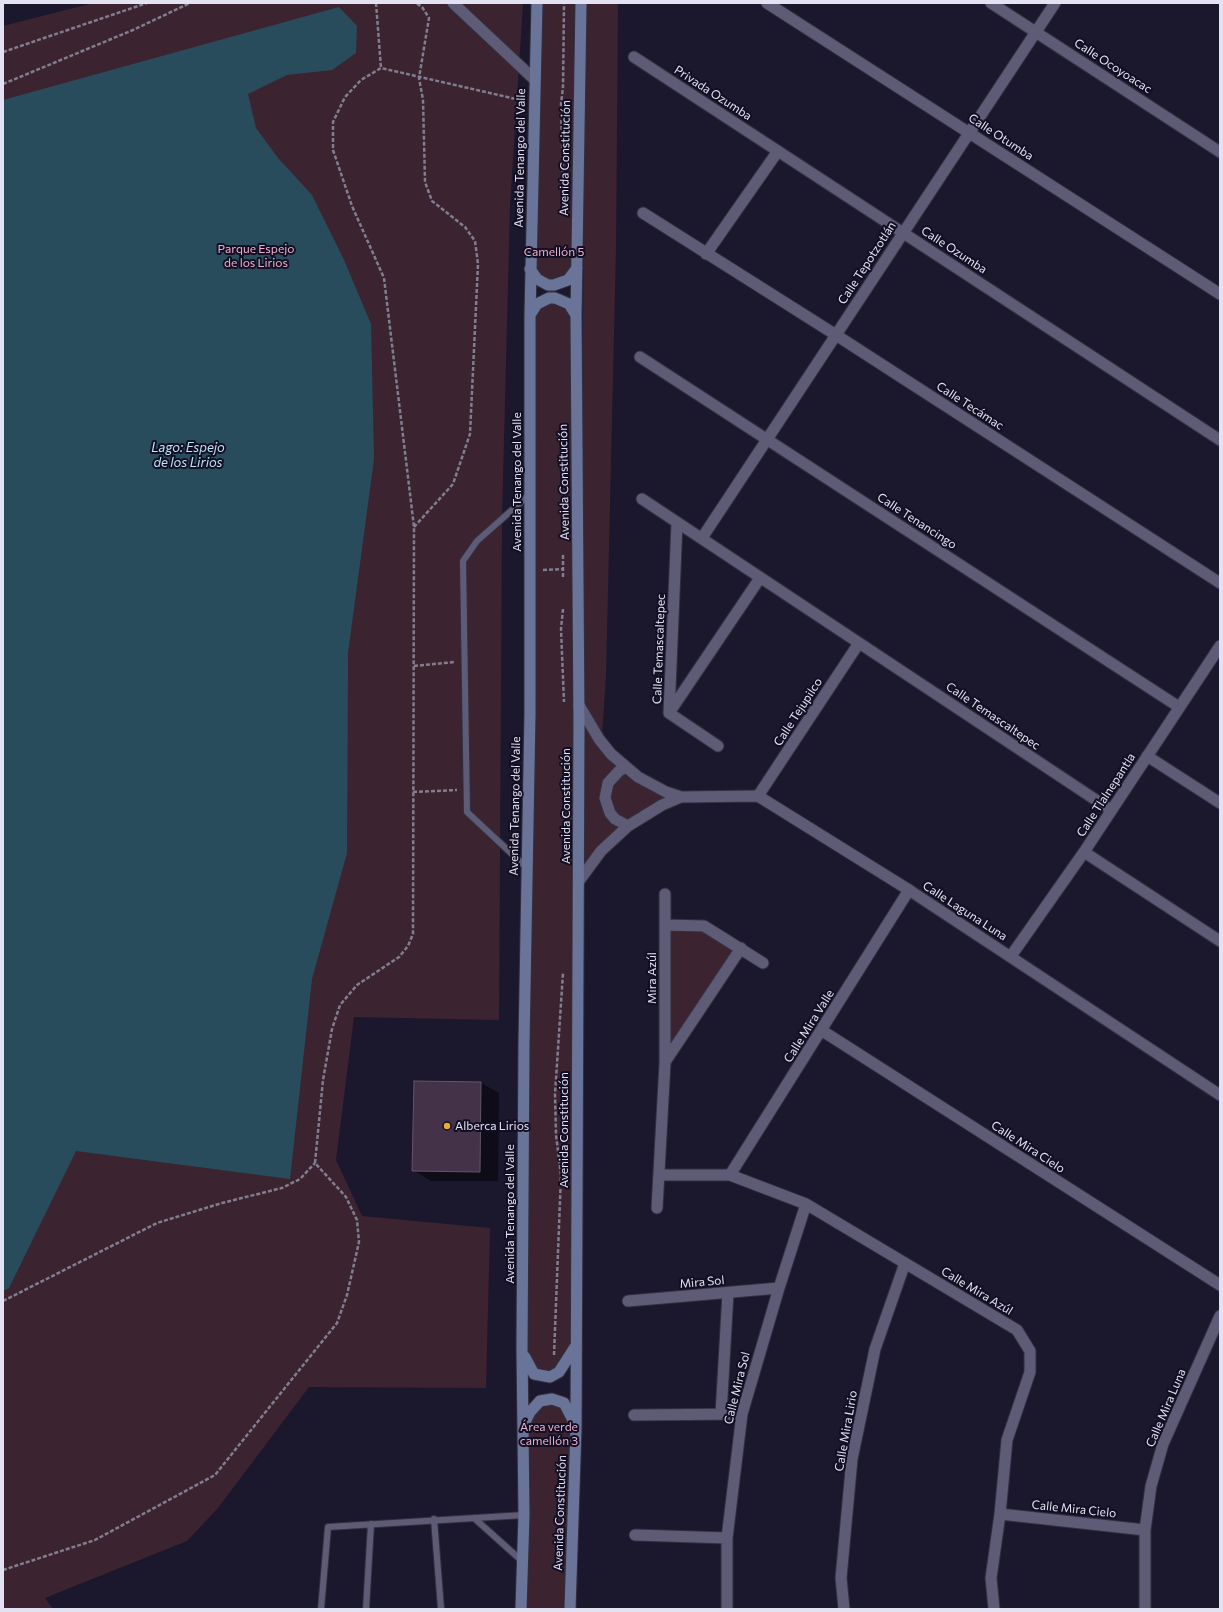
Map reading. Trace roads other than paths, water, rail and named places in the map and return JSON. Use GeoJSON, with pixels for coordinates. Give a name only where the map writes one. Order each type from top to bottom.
{"type":"FeatureCollection","features":[{"type":"Feature","properties":{"kind":"main road","name":"Avenida Tenango del Valle"},"geometry":{"type":"LineString","coordinates":[[521,1609],[524,1515],[522,1346],[524,1051],[531,493],[530,269],[536,98],[537,3]]}},
{"type":"Feature","properties":{"kind":"main road","name":"Avenida Constitución"},"geometry":{"type":"LineString","coordinates":[[570,1609],[576,1428],[579,705],[576,316],[581,3]]}},
{"type":"Feature","properties":{"kind":"main road"},"geometry":{"type":"LineString","coordinates":[[530,269],[537,279],[548,285],[554,285],[568,280],[577,268]]}},
{"type":"Feature","properties":{"kind":"main road"},"geometry":{"type":"LineString","coordinates":[[530,315],[537,304],[549,298],[555,298],[568,304],[576,316]]}},
{"type":"Feature","properties":{"kind":"main road"},"geometry":{"type":"LineString","coordinates":[[522,1346],[526,1362],[534,1374],[540,1377],[550,1377],[559,1372],[576,1345]]}},
{"type":"Feature","properties":{"kind":"main road"},"geometry":{"type":"LineString","coordinates":[[523,1426],[530,1412],[540,1401],[552,1399],[564,1403],[572,1415],[576,1428]]}},
{"type":"Feature","properties":{"kind":"street"},"geometry":{"type":"LineString","coordinates":[[453,3],[535,80]]}},
{"type":"Feature","properties":{"kind":"street","name":"Calle Otumba"},"geometry":{"type":"LineString","coordinates":[[767,3],[1220,294]]}},
{"type":"Feature","properties":{"kind":"street","name":"Calle Ocoyoacac"},"geometry":{"type":"LineString","coordinates":[[991,3],[1220,152]]}},
{"type":"Feature","properties":{"kind":"street","name":"Calle Tepotzotlán"},"geometry":{"type":"LineString","coordinates":[[702,538],[1055,3]]}},
{"type":"Feature","properties":{"kind":"street","name":"Privada Ozumba"},"geometry":{"type":"LineString","coordinates":[[634,57],[778,151]]}},
{"type":"Feature","properties":{"kind":"street"},"geometry":{"type":"LineString","coordinates":[[706,254],[778,151]]}},
{"type":"Feature","properties":{"kind":"street","name":"Calle Ozumba"},"geometry":{"type":"LineString","coordinates":[[778,151],[1220,440]]}},
{"type":"Feature","properties":{"kind":"street","name":"Calle Tecámac"},"geometry":{"type":"LineString","coordinates":[[643,213],[836,335],[1220,583]]}},
{"type":"Feature","properties":{"kind":"street","name":"Calle Tenancingo"},"geometry":{"type":"LineString","coordinates":[[640,357],[1179,707]]}},
{"type":"Feature","properties":{"kind":"street"},"geometry":{"type":"LineString","coordinates":[[642,499],[677,522]]}},
{"type":"Feature","properties":{"kind":"street","name":"Calle Temascaltepec"},"geometry":{"type":"LineString","coordinates":[[677,522],[1111,810]]}},
{"type":"Feature","properties":{"kind":"street","name":"Calle Temascaltepec"},"geometry":{"type":"LineString","coordinates":[[669,713],[677,522]]}},
{"type":"Feature","properties":{"kind":"street","name":"Calle Temascaltepec"},"geometry":{"type":"LineString","coordinates":[[669,713],[760,578]]}},
{"type":"Feature","properties":{"kind":"street","name":"Calle Tejupilco"},"geometry":{"type":"LineString","coordinates":[[758,796],[859,643]]}},
{"type":"Feature","properties":{"kind":"street","name":"Calle Tlalnepantla"},"geometry":{"type":"LineString","coordinates":[[1011,956],[1084,852],[1179,707],[1219,650]]}},
{"type":"Feature","properties":{"kind":"street"},"geometry":{"type":"LineString","coordinates":[[579,705],[599,739],[626,767],[652,785],[681,797]]}},
{"type":"Feature","properties":{"kind":"street"},"geometry":{"type":"LineString","coordinates":[[669,713],[718,746]]}},
{"type":"Feature","properties":{"kind":"street"},"geometry":{"type":"LineString","coordinates":[[1148,756],[1220,803]]}},
{"type":"Feature","properties":{"kind":"street"},"geometry":{"type":"LineString","coordinates":[[626,767],[619,771],[608,783],[605,798],[610,813],[615,819],[628,826]]}},
{"type":"Feature","properties":{"kind":"street"},"geometry":{"type":"LineString","coordinates":[[579,881],[601,851],[628,826],[662,805],[681,797],[758,796]]}},
{"type":"Feature","properties":{"kind":"street","name":"Calle Laguna Luna"},"geometry":{"type":"LineString","coordinates":[[758,796],[909,890],[1011,956],[1220,1095]]}},
{"type":"Feature","properties":{"kind":"street"},"geometry":{"type":"LineString","coordinates":[[1084,852],[1220,941]]}},
{"type":"Feature","properties":{"kind":"street","name":"Calle Mira Valle"},"geometry":{"type":"LineString","coordinates":[[730,1175],[909,890]]}},
{"type":"Feature","properties":{"kind":"street","name":"Mira Azúl"},"geometry":{"type":"LineString","coordinates":[[658,1208],[665,1063],[665,894]]}},
{"type":"Feature","properties":{"kind":"street"},"geometry":{"type":"LineString","coordinates":[[665,925],[704,926],[742,948],[763,963]]}},
{"type":"Feature","properties":{"kind":"street"},"geometry":{"type":"LineString","coordinates":[[665,1063],[742,948]]}},
{"type":"Feature","properties":{"kind":"street","name":"Calle Mira Cielo"},"geometry":{"type":"LineString","coordinates":[[821,1030],[1220,1285]]}},
{"type":"Feature","properties":{"kind":"street","name":"Calle Mira Azúl"},"geometry":{"type":"LineString","coordinates":[[660,1176],[730,1175],[806,1204],[1017,1330],[1030,1351],[1030,1372],[1007,1440],[1000,1514],[991,1578],[994,1609]]}},
{"type":"Feature","properties":{"kind":"street","name":"Calle Mira Sol"},"geometry":{"type":"LineString","coordinates":[[727,1609],[727,1538],[742,1414],[779,1288],[806,1204]]}},
{"type":"Feature","properties":{"kind":"street","name":"Calle Mira Lirio"},"geometry":{"type":"LineString","coordinates":[[844,1609],[841,1578],[852,1459],[874,1349],[905,1262]]}},
{"type":"Feature","properties":{"kind":"street","name":"Mira Sol"},"geometry":{"type":"LineString","coordinates":[[628,1301],[779,1288]]}},
{"type":"Feature","properties":{"kind":"street"},"geometry":{"type":"LineString","coordinates":[[722,1414],[728,1293]]}},
{"type":"Feature","properties":{"kind":"street","name":"Calle Mira Luna"},"geometry":{"type":"LineString","coordinates":[[1145,1609],[1145,1530],[1151,1486],[1162,1444],[1220,1316]]}},
{"type":"Feature","properties":{"kind":"street"},"geometry":{"type":"LineString","coordinates":[[634,1415],[742,1414]]}},
{"type":"Feature","properties":{"kind":"street","name":"Calle Mira Cielo"},"geometry":{"type":"LineString","coordinates":[[1000,1514],[1145,1530]]}},
{"type":"Feature","properties":{"kind":"street"},"geometry":{"type":"LineString","coordinates":[[635,1535],[727,1538]]}},
{"type":"Feature","properties":{"kind":"lane"},"geometry":{"type":"LineString","coordinates":[[527,868],[467,812],[468,790],[463,561],[477,541],[531,493]]}},
{"type":"Feature","properties":{"kind":"lane"},"geometry":{"type":"LineString","coordinates":[[321,1609],[328,1527],[524,1515]]}},
{"type":"Feature","properties":{"kind":"lane"},"geometry":{"type":"LineString","coordinates":[[474,1518],[522,1561]]}},
{"type":"Feature","properties":{"kind":"lane"},"geometry":{"type":"LineString","coordinates":[[434,1520],[441,1609]]}},
{"type":"Feature","properties":{"kind":"lane"},"geometry":{"type":"LineString","coordinates":[[366,1609],[371,1524]]}},
{"type":"Feature","properties":{"kind":"water","name":"Lago: Espejo de los Lirios"},"geometry":{"type":"Polygon","coordinates":[[[339,7],[357,26],[356,53],[332,70],[287,75],[248,94],[256,128],[278,158],[312,195],[344,260],[371,324],[374,459],[348,653],[347,853],[312,979],[290,1179],[76,1151],[9,1288],[3,1291],[3,100],[339,7]]]}},
{"type":"Feature","properties":{"kind":"place","name":"Alberca Lirios"},"geometry":{"type":"Point","coordinates":[447,1126]}},
{"type":"Feature","properties":{"kind":"park label","name":"Camellón 5"},"geometry":{"type":"Point","coordinates":[554,252]}},
{"type":"Feature","properties":{"kind":"park label","name":"Parque Espejo de los Lirios"},"geometry":{"type":"Point","coordinates":[256,256]}},
{"type":"Feature","properties":{"kind":"park label","name":"Área verde camellón 3"},"geometry":{"type":"Point","coordinates":[549,1434]}}]}
